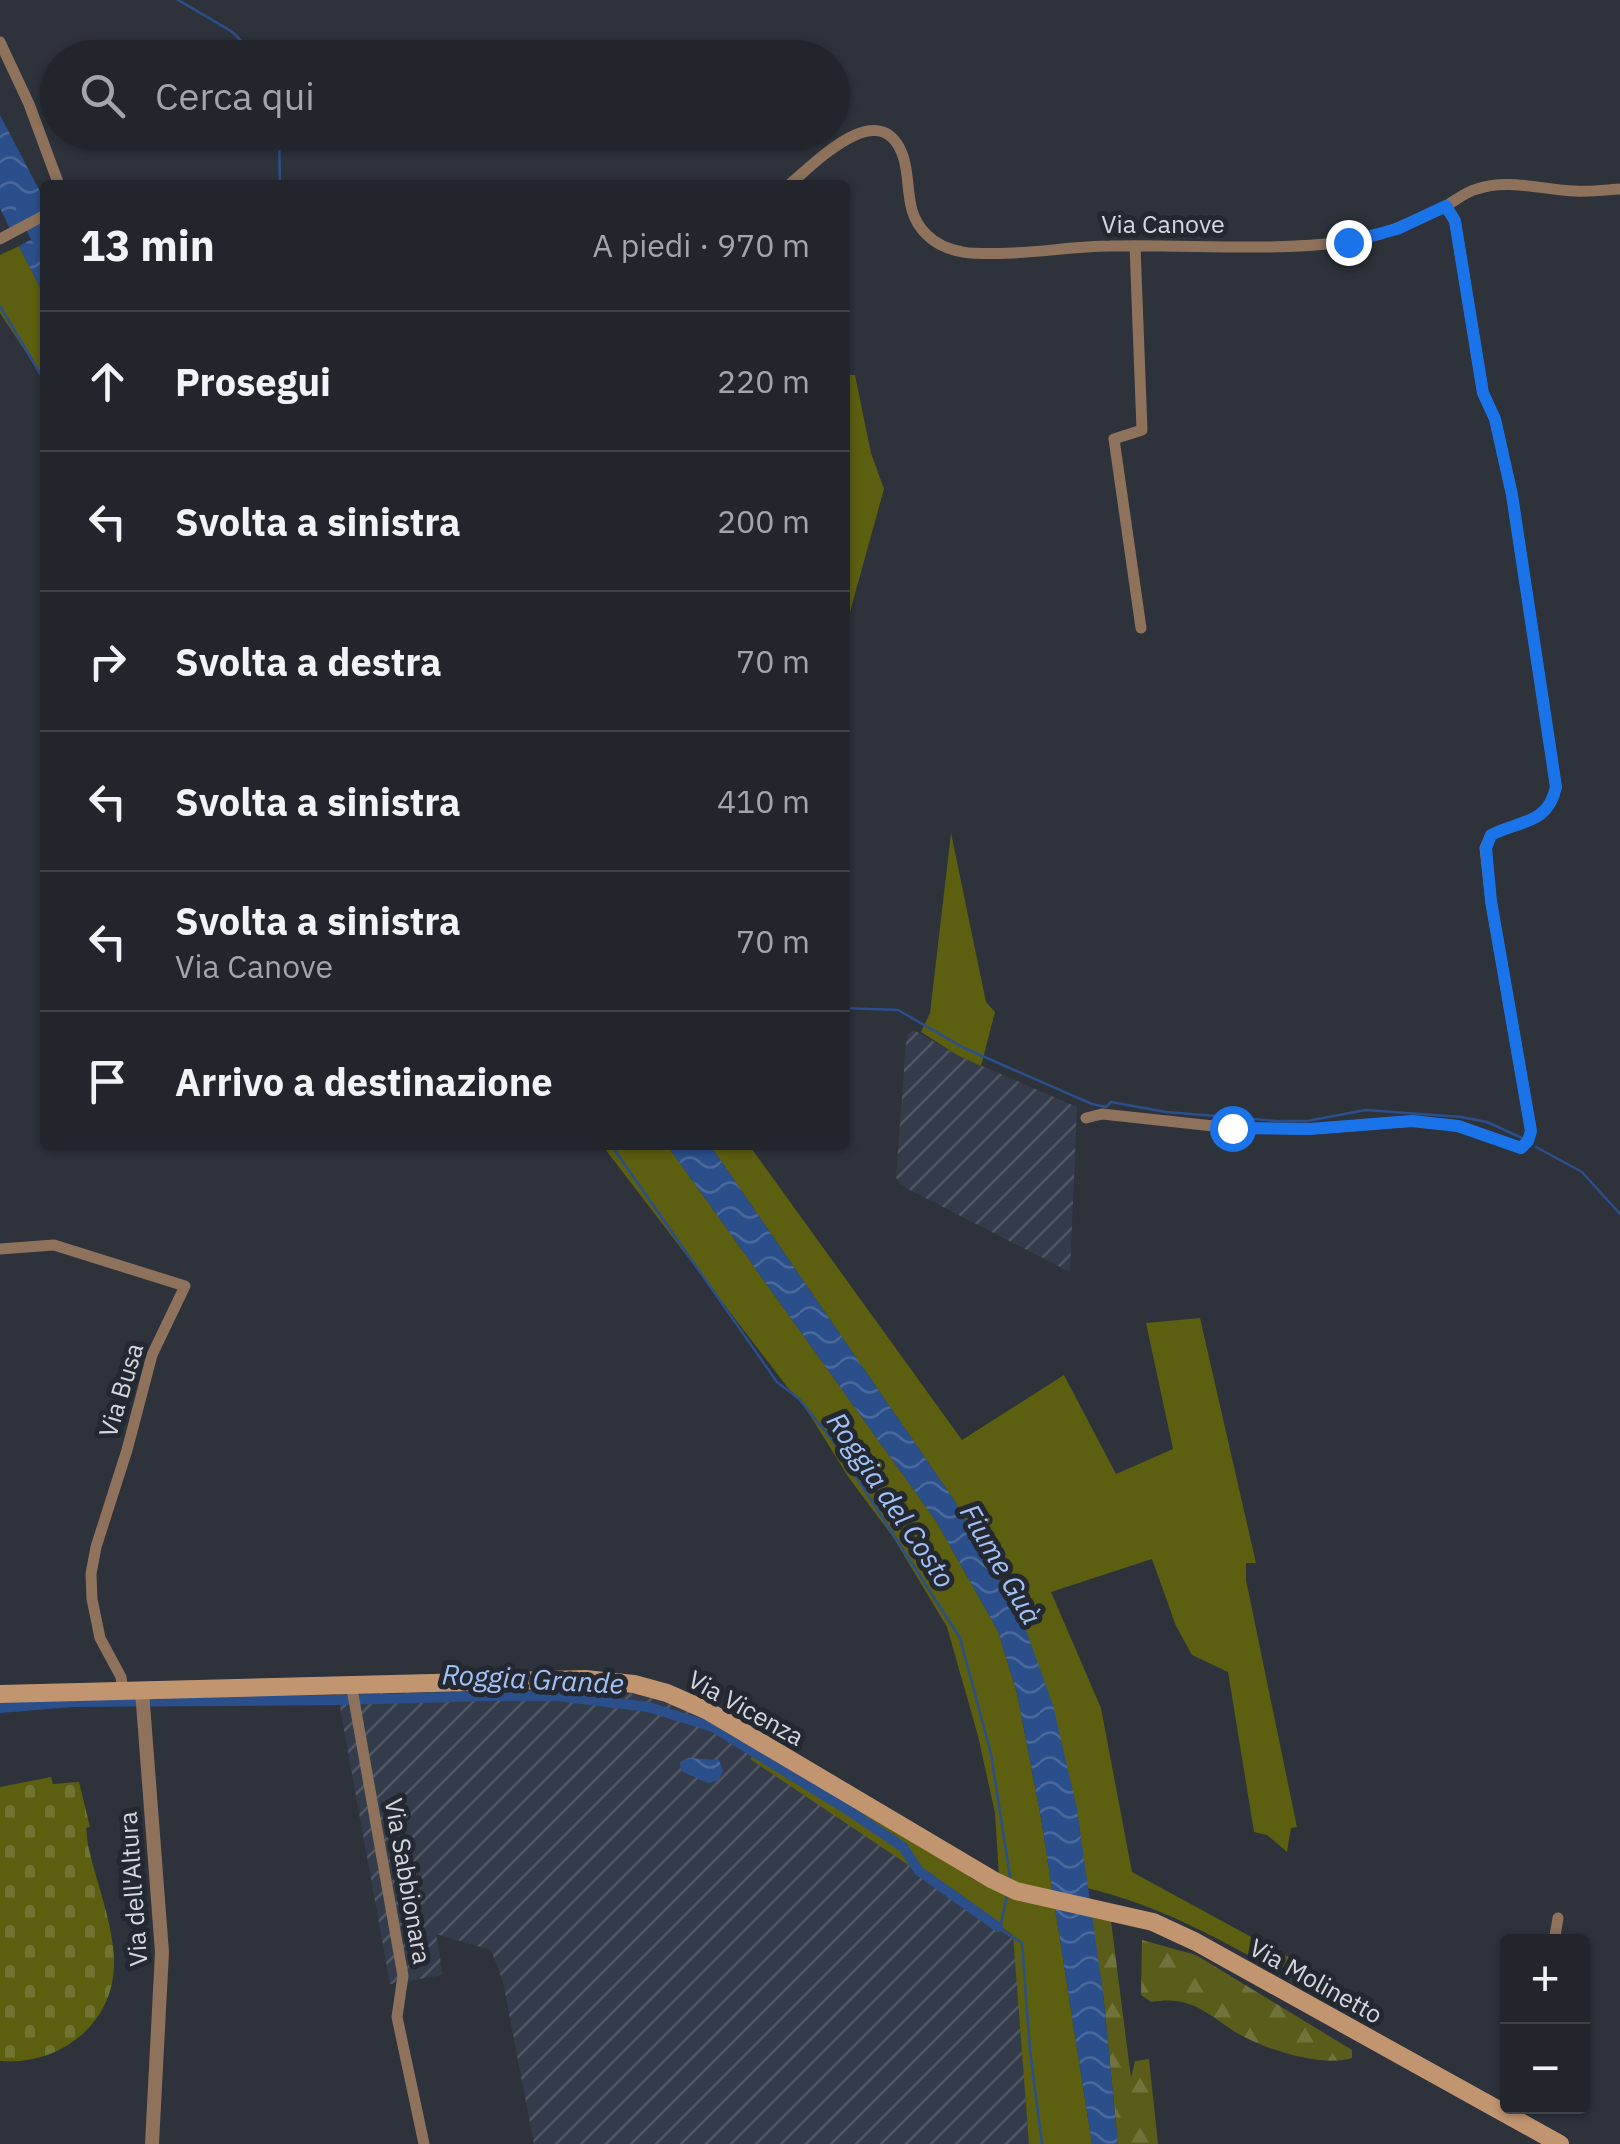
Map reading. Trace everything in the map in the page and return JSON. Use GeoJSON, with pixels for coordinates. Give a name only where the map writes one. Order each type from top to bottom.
{"type":"FeatureCollection","features":[{"type":"Feature","properties":{"kind":"main road","name":"Via Vicenza"},"geometry":{"type":"LineString","coordinates":[[0,1694],[585,1678],[634,1684],[708,1711],[993,1880],[1016,1891],[1075,1904]]}},
{"type":"Feature","properties":{"kind":"main road","name":"Via Molinetto"},"geometry":{"type":"LineString","coordinates":[[1075,1904],[1153,1922],[1196,1942],[1525,2116],[1560,2144]]}},
{"type":"Feature","properties":{"kind":"street"},"geometry":{"type":"LineString","coordinates":[[0,42],[40,134]]}},
{"type":"Feature","properties":{"kind":"street","name":"Via Canove"},"geometry":{"type":"LineString","coordinates":[[850,137],[869,130],[892,139],[903,156],[908,199],[915,220],[928,236],[972,254],[1348,242],[1397,229],[1478,188],[1514,186],[1577,192],[1620,189]]}},
{"type":"Feature","properties":{"kind":"street"},"geometry":{"type":"LineString","coordinates":[[46,150],[57,180]]}},
{"type":"Feature","properties":{"kind":"street","name":"Via Canove"},"geometry":{"type":"LineString","coordinates":[[795,180],[829,150]]}},
{"type":"Feature","properties":{"kind":"street"},"geometry":{"type":"LineString","coordinates":[[1086,1118],[1102,1114],[1232,1128],[1310,1129],[1412,1121],[1458,1126],[1521,1148],[1528,1141],[1531,1131],[1491,901],[1486,848],[1491,835],[1540,816],[1552,804],[1556,787],[1512,495],[1495,419],[1483,393],[1455,221],[1446,206]]}},
{"type":"Feature","properties":{"kind":"street"},"geometry":{"type":"LineString","coordinates":[[3,237],[40,218]]}},
{"type":"Feature","properties":{"kind":"street"},"geometry":{"type":"LineString","coordinates":[[1135,246],[1142,430],[1114,439],[1141,628]]}},
{"type":"Feature","properties":{"kind":"street","name":"Via Busa"},"geometry":{"type":"LineString","coordinates":[[0,1249],[54,1245],[185,1286],[152,1355],[91,1574],[100,1638],[132,1691]]}},
{"type":"Feature","properties":{"kind":"street","name":"Via Sabbionara"},"geometry":{"type":"LineString","coordinates":[[351,1684],[403,1976],[397,2016],[424,2144]]}},
{"type":"Feature","properties":{"kind":"street","name":"Via dell'Altura"},"geometry":{"type":"LineString","coordinates":[[132,1691],[162,1952],[152,2144]]}},
{"type":"Feature","properties":{"kind":"street"},"geometry":{"type":"LineString","coordinates":[[1555,1934],[1558,1918]]}},
{"type":"Feature","properties":{"kind":"shaded area"},"geometry":{"type":"Polygon","coordinates":[[[914,1030],[957,1055],[1077,1107],[1070,1272],[900,1185],[896,1177],[906,1042],[914,1030]]]}},
{"type":"Feature","properties":{"kind":"shaded area"},"geometry":{"type":"Polygon","coordinates":[[[552,1686],[639,1694],[677,1705],[705,1719],[757,1750],[750,1758],[1014,1935],[1029,2144],[534,2144],[503,1982],[491,1950],[436,1934],[443,1975],[390,1984],[337,1691],[552,1686]]]}},
{"type":"Feature","properties":{"kind":"green space"},"geometry":{"type":"Polygon","coordinates":[[[19,246],[40,287],[40,373],[0,313],[0,255],[19,246]]]}},
{"type":"Feature","properties":{"kind":"green space"},"geometry":{"type":"Polygon","coordinates":[[[850,375],[855,375],[871,453],[884,489],[850,612],[850,375]]]}},
{"type":"Feature","properties":{"kind":"green space"},"geometry":{"type":"Polygon","coordinates":[[[951,833],[986,1002],[995,1012],[981,1066],[921,1032],[930,1013],[951,833]]]}},
{"type":"Feature","properties":{"kind":"green space"},"geometry":{"type":"Polygon","coordinates":[[[606,1150],[671,1150],[936,1521],[998,1631],[1017,1693],[1041,1818],[1092,2144],[1029,2144],[1013,1935],[750,1759],[757,1750],[969,1870],[969,1877],[1000,1893],[995,1813],[947,1627],[893,1537],[849,1478],[803,1404],[606,1150]]]}},
{"type":"Feature","properties":{"kind":"green space"},"geometry":{"type":"Polygon","coordinates":[[[713,1150],[753,1150],[962,1440],[1064,1375],[1116,1474],[1173,1449],[1146,1323],[1200,1318],[1256,1563],[1246,1563],[1246,1580],[1297,1827],[1291,1828],[1287,1852],[1267,1835],[1254,1832],[1228,1672],[1192,1655],[1176,1626],[1152,1559],[1051,1592],[1101,1708],[1132,1872],[1301,1964],[1294,1981],[1169,1915],[1087,1888],[1077,1809],[1023,1622],[954,1500],[713,1150]]]}},
{"type":"Feature","properties":{"kind":"green space"},"geometry":{"type":"Polygon","coordinates":[[[51,1777],[53,1784],[79,1782],[90,1827],[86,1828],[88,1845],[111,1931],[112,1983],[95,2021],[63,2048],[22,2061],[0,2061],[0,1787],[51,1777]]]}},
{"type":"Feature","properties":{"kind":"green space"},"geometry":{"type":"Polygon","coordinates":[[[1091,1917],[1111,1921],[1131,2078],[1135,2061],[1149,2059],[1158,2144],[1118,2144],[1091,1917]]]}},
{"type":"Feature","properties":{"kind":"green space"},"geometry":{"type":"Polygon","coordinates":[[[1142,1940],[1196,1955],[1352,2050],[1352,2058],[1325,2061],[1277,2051],[1248,2039],[1188,2003],[1151,2002],[1141,1995],[1142,1940]]]}},
{"type":"Feature","properties":{"kind":"water"},"geometry":{"type":"Polygon","coordinates":[[[0,115],[40,191],[40,213],[12,233],[0,208],[0,115]]]}},
{"type":"Feature","properties":{"kind":"water"},"geometry":{"type":"Polygon","coordinates":[[[40,235],[40,287],[19,246],[40,235]]]}},
{"type":"Feature","properties":{"kind":"water"},"geometry":{"type":"Polygon","coordinates":[[[671,1150],[713,1150],[954,1500],[1023,1622],[1053,1705],[1077,1809],[1103,1993],[1118,2144],[1092,2144],[1041,1818],[1017,1693],[998,1631],[936,1521],[671,1150]]]}},
{"type":"Feature","properties":{"kind":"water"},"geometry":{"type":"Polygon","coordinates":[[[688,1758],[719,1760],[723,1771],[719,1780],[708,1783],[681,1771],[680,1763],[688,1758]]]}},
{"type":"Feature","properties":{"kind":"waterway"},"geometry":{"type":"LineString","coordinates":[[178,0],[240,40]]}},
{"type":"Feature","properties":{"kind":"waterway"},"geometry":{"type":"LineString","coordinates":[[279,150],[280,180]]}},
{"type":"Feature","properties":{"kind":"waterway","name":"Fiume Guà"},"geometry":{"type":"LineString","coordinates":[[25,208],[40,237]]}},
{"type":"Feature","properties":{"kind":"waterway","name":"Roggia del Costo"},"geometry":{"type":"LineString","coordinates":[[0,306],[40,374]]}},
{"type":"Feature","properties":{"kind":"waterway"},"geometry":{"type":"LineString","coordinates":[[850,1008],[898,1010],[964,1048],[1106,1107],[1111,1102],[1166,1112],[1277,1121],[1307,1121],[1366,1110],[1461,1117],[1487,1122],[1522,1138]]}},
{"type":"Feature","properties":{"kind":"waterway"},"geometry":{"type":"LineString","coordinates":[[1536,1147],[1582,1172],[1620,1214]]}},
{"type":"Feature","properties":{"kind":"waterway","name":"Roggia del Costo"},"geometry":{"type":"LineString","coordinates":[[615,1150],[777,1382],[799,1399],[833,1441],[960,1638],[991,1754],[1010,1877]]}},
{"type":"Feature","properties":{"kind":"waterway","name":"Roggia Grande"},"geometry":{"type":"LineString","coordinates":[[0,1708],[72,1702],[492,1696],[557,1696],[648,1707],[713,1727],[848,1810],[903,1847],[919,1871],[998,1927]]}},
{"type":"Feature","properties":{"kind":"waterway","name":"Roggia Grande"},"geometry":{"type":"LineString","coordinates":[[1007,1895],[1000,1929],[1022,1943],[1042,2144]]}},
{"type":"Feature","properties":{"kind":"route"},"geometry":{"type":"LineString","coordinates":[[1232,1128],[1310,1129],[1412,1121],[1458,1126],[1521,1148],[1531,1131],[1491,901],[1486,848],[1491,835],[1540,816],[1552,804],[1556,787],[1512,495],[1495,419],[1483,393],[1455,221],[1446,206],[1397,229],[1348,242]]}}]}
